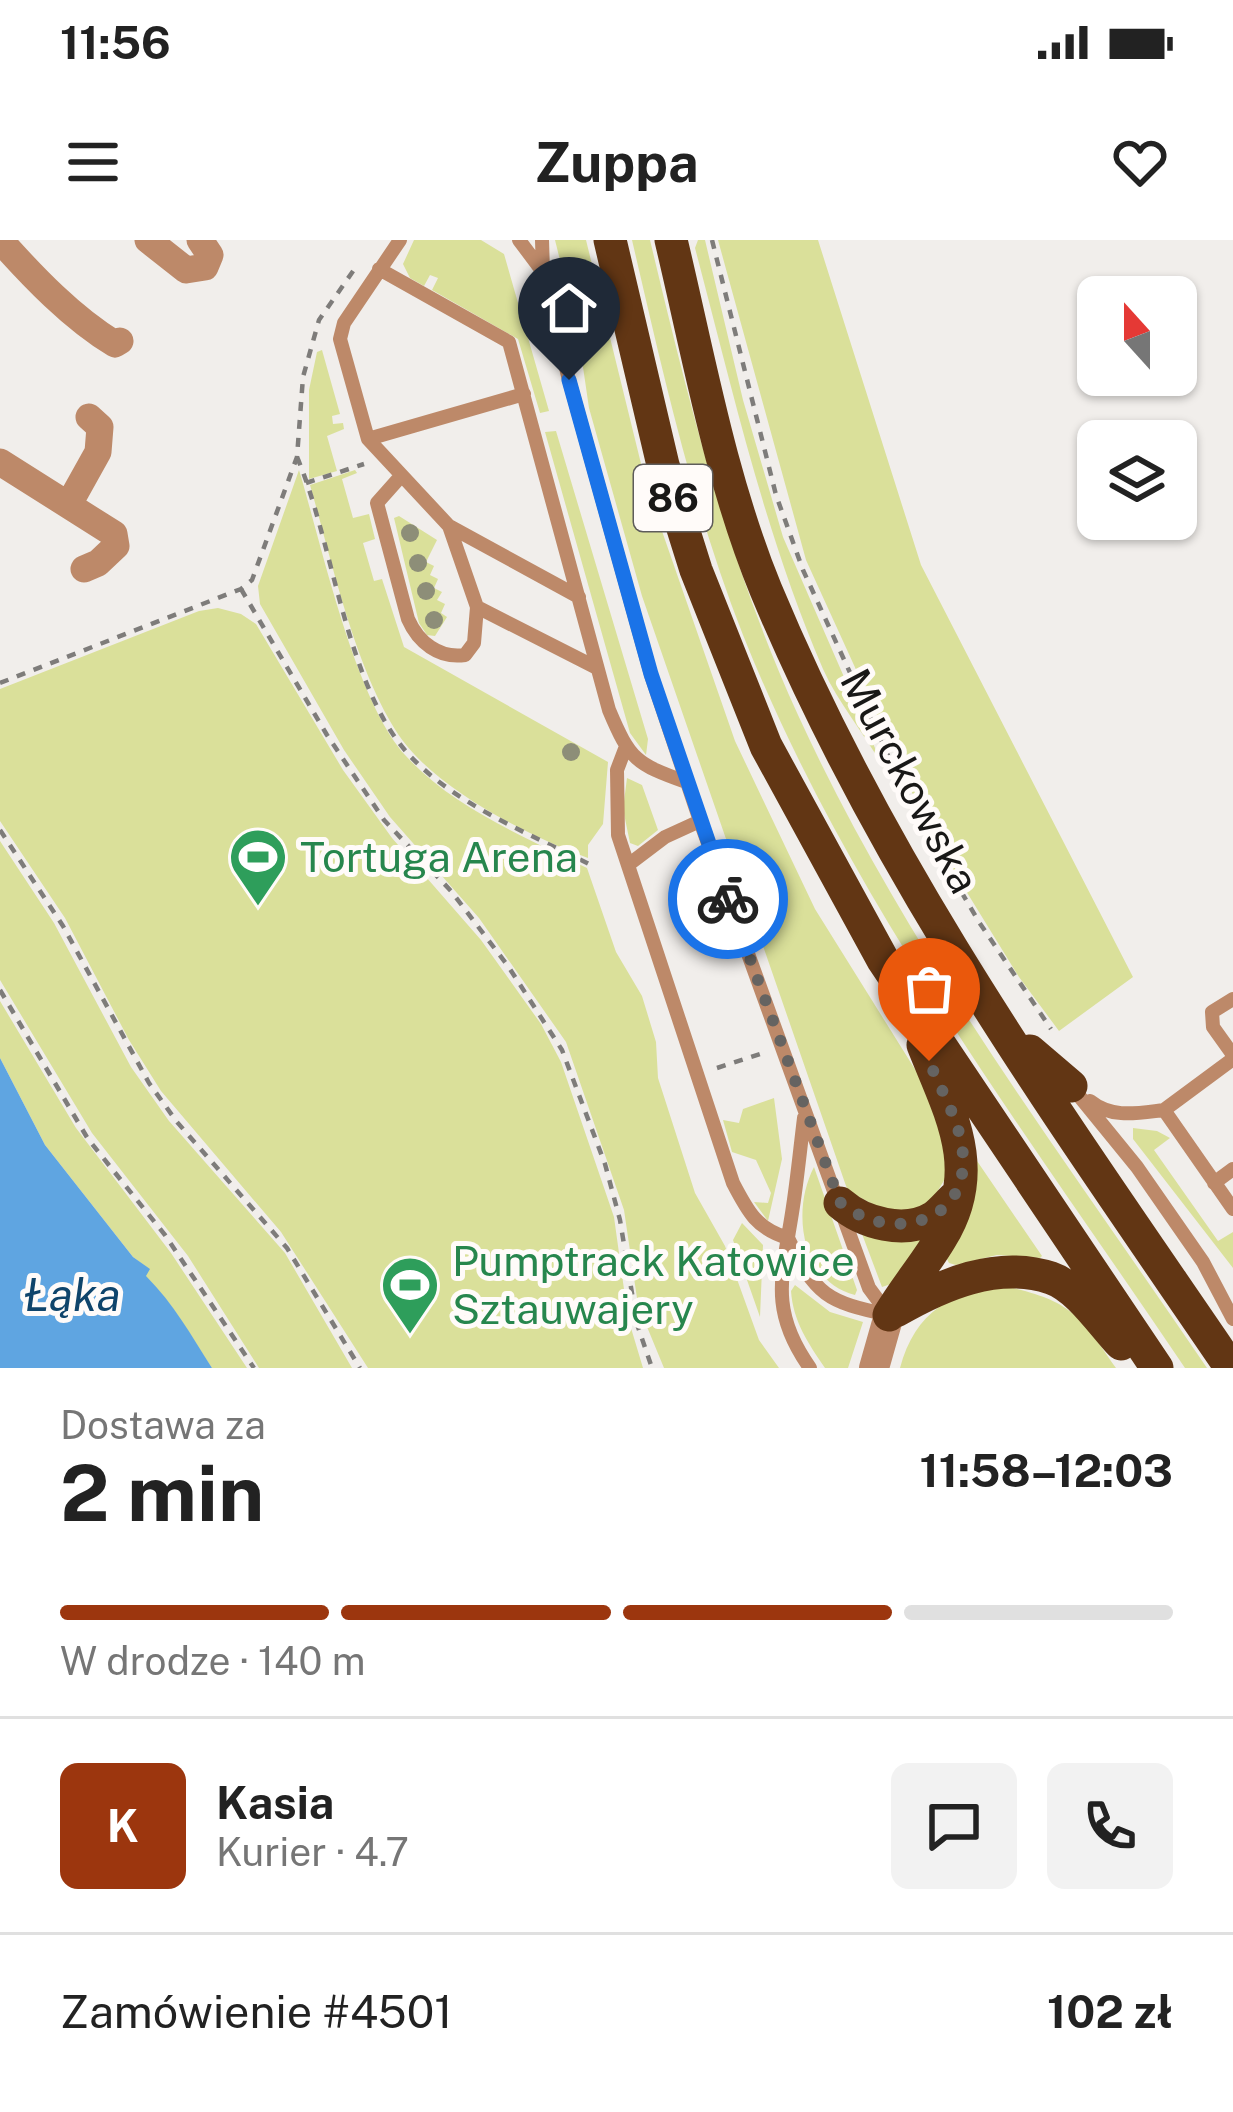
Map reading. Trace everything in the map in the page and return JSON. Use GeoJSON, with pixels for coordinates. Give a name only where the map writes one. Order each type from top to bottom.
{"type":"FeatureCollection","features":[{"type":"Feature","properties":{"kind":"highway","name":"86"},"geometry":{"type":"LineString","coordinates":[[610,240],[663,465],[728,655],[766,746],[900,987],[1156,1368]]}},
{"type":"Feature","properties":{"kind":"highway","name":"Murckowska"},"geometry":{"type":"LineString","coordinates":[[671,240],[714,425],[765,586],[876,824],[997,1022],[1231,1368]]}},
{"type":"Feature","properties":{"kind":"highway"},"geometry":{"type":"LineString","coordinates":[[889,1315],[944,1234],[964,1160],[958,1133],[900,987]]}},
{"type":"Feature","properties":{"kind":"highway"},"geometry":{"type":"LineString","coordinates":[[997,1022],[1071,1086]]}},
{"type":"Feature","properties":{"kind":"highway"},"geometry":{"type":"LineString","coordinates":[[840,1202],[854,1215],[891,1226],[934,1217],[958,1194]]}},
{"type":"Feature","properties":{"kind":"highway"},"geometry":{"type":"LineString","coordinates":[[889,1315],[972,1276],[1001,1273],[1053,1278],[1074,1293],[1143,1368]]}},
{"type":"Feature","properties":{"kind":"street"},"geometry":{"type":"LineString","coordinates":[[0,240],[22,266],[100,335],[115,344],[119,340]]}},
{"type":"Feature","properties":{"kind":"street"},"geometry":{"type":"LineString","coordinates":[[148,240],[186,270],[206,267],[210,255],[200,240]]}},
{"type":"Feature","properties":{"kind":"street"},"geometry":{"type":"LineString","coordinates":[[69,504],[110,457],[100,427],[89,417]]}},
{"type":"Feature","properties":{"kind":"street"},"geometry":{"type":"LineString","coordinates":[[0,462],[114,534],[116,546],[110,554],[84,569]]}},
{"type":"Feature","properties":{"kind":"street"},"geometry":{"type":"LineString","coordinates":[[874,1368],[889,1315]]}},
{"type":"Feature","properties":{"kind":"lane"},"geometry":{"type":"LineString","coordinates":[[400,240],[344,323],[340,339],[368,439],[449,526],[579,597]]}},
{"type":"Feature","properties":{"kind":"lane"},"geometry":{"type":"LineString","coordinates":[[522,240],[543,272]]}},
{"type":"Feature","properties":{"kind":"lane"},"geometry":{"type":"LineString","coordinates":[[542,240],[543,272],[645,652],[686,782],[869,1288],[889,1315]]}},
{"type":"Feature","properties":{"kind":"lane"},"geometry":{"type":"LineString","coordinates":[[379,269],[509,342],[597,668],[626,749],[649,768],[686,782]]}},
{"type":"Feature","properties":{"kind":"lane"},"geometry":{"type":"LineString","coordinates":[[368,439],[524,394]]}},
{"type":"Feature","properties":{"kind":"lane"},"geometry":{"type":"LineString","coordinates":[[401,476],[377,503],[416,636],[452,657],[465,655],[474,643],[477,607],[449,526]]}},
{"type":"Feature","properties":{"kind":"lane"},"geometry":{"type":"LineString","coordinates":[[477,607],[597,668]]}},
{"type":"Feature","properties":{"kind":"lane"},"geometry":{"type":"LineString","coordinates":[[626,749],[617,770],[614,809],[628,865],[733,1183],[749,1215],[764,1231],[788,1238],[808,1280],[819,1291],[837,1304],[889,1315]]}},
{"type":"Feature","properties":{"kind":"lane"},"geometry":{"type":"LineString","coordinates":[[628,865],[665,837],[700,821]]}},
{"type":"Feature","properties":{"kind":"lane"},"geometry":{"type":"LineString","coordinates":[[1071,1086],[1102,1111],[1164,1110],[1233,1057],[1213,1027],[1212,1012],[1233,1000]]}},
{"type":"Feature","properties":{"kind":"lane"},"geometry":{"type":"LineString","coordinates":[[1071,1086],[1137,1167],[1203,1262],[1233,1319]]}},
{"type":"Feature","properties":{"kind":"lane"},"geometry":{"type":"LineString","coordinates":[[1164,1110],[1233,1209]]}},
{"type":"Feature","properties":{"kind":"lane"},"geometry":{"type":"LineString","coordinates":[[804,1113],[780,1268],[782,1312],[810,1368]]}},
{"type":"Feature","properties":{"kind":"lane"},"geometry":{"type":"LineString","coordinates":[[1214,1183],[1233,1169]]}},
{"type":"Feature","properties":{"kind":"path"},"geometry":{"type":"LineString","coordinates":[[712,240],[776,495],[803,570],[912,808],[979,922],[1058,1040]]}},
{"type":"Feature","properties":{"kind":"path"},"geometry":{"type":"LineString","coordinates":[[0,683],[241,589],[254,576],[297,457],[363,669],[400,744],[459,794],[593,866]]}},
{"type":"Feature","properties":{"kind":"path"},"geometry":{"type":"LineString","coordinates":[[306,483],[383,458]]}},
{"type":"Feature","properties":{"kind":"path"},"geometry":{"type":"LineString","coordinates":[[241,589],[327,735],[384,820],[451,891],[508,966],[562,1050],[605,1164],[620,1220],[637,1324],[652,1368]]}},
{"type":"Feature","properties":{"kind":"path"},"geometry":{"type":"LineString","coordinates":[[0,830],[63,926],[149,1083],[287,1248],[359,1368]]}},
{"type":"Feature","properties":{"kind":"path"},"geometry":{"type":"LineString","coordinates":[[0,990],[88,1139],[165,1235],[254,1368]]}},
{"type":"Feature","properties":{"kind":"path"},"geometry":{"type":"LineString","coordinates":[[697,1075],[764,1053]]}},
{"type":"Feature","properties":{"kind":"green space"},"geometry":{"type":"Polygon","coordinates":[[[414,240],[481,240],[504,254],[549,411],[540,413],[518,339],[432,290],[438,278],[430,275],[424,286],[410,278],[403,264],[414,240]]]}},
{"type":"Feature","properties":{"kind":"green space"},"geometry":{"type":"Polygon","coordinates":[[[555,240],[586,240],[647,488],[735,741],[815,909],[941,1111],[946,1177],[930,1204],[893,1215],[848,1191],[642,596],[589,408],[578,333],[555,240]]]}},
{"type":"Feature","properties":{"kind":"green space"},"geometry":{"type":"Polygon","coordinates":[[[632,240],[650,240],[731,540],[773,657],[840,802],[936,969],[1207,1368],[1185,1368],[944,1013],[834,829],[786,733],[725,587],[680,440],[632,240]]]}},
{"type":"Feature","properties":{"kind":"green space"},"geometry":{"type":"Polygon","coordinates":[[[698,240],[705,240],[743,400],[783,537],[885,771],[830,682],[783,566],[695,248],[698,240]]]}},
{"type":"Feature","properties":{"kind":"green space"},"geometry":{"type":"Polygon","coordinates":[[[718,240],[818,240],[921,565],[1133,977],[1059,1031],[1019,977],[931,834],[806,560],[718,240]]]}},
{"type":"Feature","properties":{"kind":"green space"},"geometry":{"type":"Polygon","coordinates":[[[322,350],[340,414],[332,416],[333,424],[343,423],[344,429],[327,436],[337,471],[309,479],[309,390],[317,352],[322,350]]]}},
{"type":"Feature","properties":{"kind":"green space"},"geometry":{"type":"Polygon","coordinates":[[[556,431],[648,739],[646,755],[630,733],[545,432],[556,431]]]}},
{"type":"Feature","properties":{"kind":"green space"},"geometry":{"type":"Polygon","coordinates":[[[299,470],[356,661],[371,699],[406,756],[445,791],[491,820],[587,868],[616,952],[642,996],[656,1042],[658,1078],[695,1193],[725,1246],[759,1340],[779,1368],[664,1368],[638,1305],[624,1210],[566,1042],[479,918],[390,817],[344,750],[260,604],[258,586],[299,470]]]}},
{"type":"Feature","properties":{"kind":"green space"},"geometry":{"type":"Polygon","coordinates":[[[357,473],[342,479],[353,518],[369,514],[375,539],[363,543],[374,581],[382,579],[404,647],[608,762],[603,824],[588,845],[588,858],[466,797],[424,764],[390,720],[348,621],[310,485],[357,473]]]}},
{"type":"Feature","properties":{"kind":"green space"},"geometry":{"type":"Polygon","coordinates":[[[399,516],[437,540],[426,562],[434,566],[430,575],[438,579],[434,588],[442,592],[437,600],[445,604],[441,613],[447,617],[435,636],[427,635],[419,623],[394,518],[399,516]]]}},
{"type":"Feature","properties":{"kind":"green space"},"geometry":{"type":"Polygon","coordinates":[[[218,608],[256,624],[343,770],[392,838],[481,940],[541,1024],[561,1062],[614,1217],[628,1318],[643,1368],[368,1368],[281,1232],[161,1091],[65,918],[0,821],[0,689],[199,611],[218,608]]]}},
{"type":"Feature","properties":{"kind":"green space"},"geometry":{"type":"Polygon","coordinates":[[[627,778],[642,785],[658,830],[638,846],[630,843],[623,809],[627,778]]]}},
{"type":"Feature","properties":{"kind":"green space"},"geometry":{"type":"Polygon","coordinates":[[[0,841],[54,923],[131,1067],[169,1121],[285,1253],[352,1368],[259,1368],[188,1256],[92,1133],[0,980],[0,841]]]}},
{"type":"Feature","properties":{"kind":"green space"},"geometry":{"type":"Polygon","coordinates":[[[0,1001],[76,1128],[171,1253],[247,1368],[212,1368],[145,1276],[149,1269],[133,1257],[45,1145],[0,1058],[0,1001]]]}},
{"type":"Feature","properties":{"kind":"green space"},"geometry":{"type":"Polygon","coordinates":[[[774,1098],[782,1159],[768,1221],[754,1202],[768,1203],[771,1193],[756,1160],[732,1152],[723,1120],[739,1123],[743,1109],[774,1098]]]}},
{"type":"Feature","properties":{"kind":"green space"},"geometry":{"type":"Polygon","coordinates":[[[1133,1128],[1170,1138],[1154,1150],[1218,1241],[1233,1232],[1233,1268],[1133,1139],[1133,1128]]]}},
{"type":"Feature","properties":{"kind":"green space"},"geometry":{"type":"Polygon","coordinates":[[[975,1158],[1040,1258],[997,1255],[949,1263],[946,1257],[975,1158]]]}},
{"type":"Feature","properties":{"kind":"green space"},"geometry":{"type":"Polygon","coordinates":[[[814,1167],[855,1295],[823,1275],[806,1242],[803,1204],[814,1167]]]}},
{"type":"Feature","properties":{"kind":"green space"},"geometry":{"type":"Polygon","coordinates":[[[742,1223],[763,1245],[760,1317],[733,1240],[742,1223]]]}},
{"type":"Feature","properties":{"kind":"green space"},"geometry":{"type":"Polygon","coordinates":[[[930,1233],[891,1284],[882,1287],[862,1234],[894,1241],[930,1233]]]}},
{"type":"Feature","properties":{"kind":"green space"},"geometry":{"type":"Polygon","coordinates":[[[795,1285],[830,1312],[863,1322],[848,1368],[825,1368],[813,1350],[795,1312],[791,1291],[795,1285]]]}},
{"type":"Feature","properties":{"kind":"green space"},"geometry":{"type":"Polygon","coordinates":[[[1009,1287],[1047,1298],[1073,1313],[1116,1368],[900,1368],[915,1332],[939,1307],[970,1293],[1009,1287]]]}},
{"type":"Feature","properties":{"kind":"water","name":"Łąka"},"geometry":{"type":"Polygon","coordinates":[[[0,1058],[45,1145],[133,1257],[150,1269],[146,1276],[212,1368],[0,1368],[0,1058]]]}},
{"type":"Feature","properties":{"kind":"way so far"},"geometry":{"type":"LineString","coordinates":[[728,899],[804,1113],[840,1202],[854,1215],[891,1226],[918,1223],[934,1217],[958,1194],[964,1160],[929,1061]]}},
{"type":"Feature","properties":{"kind":"place","name":"Tortuga Arena"},"geometry":{"type":"Point","coordinates":[258,908]}},
{"type":"Feature","properties":{"kind":"place","name":"Pumptrack Katowice Sztauwajery"},"geometry":{"type":"Point","coordinates":[410,1336]}},
{"type":"Feature","properties":{"kind":"route"},"geometry":{"type":"LineString","coordinates":[[569,380],[651,674],[728,899]]}}]}
